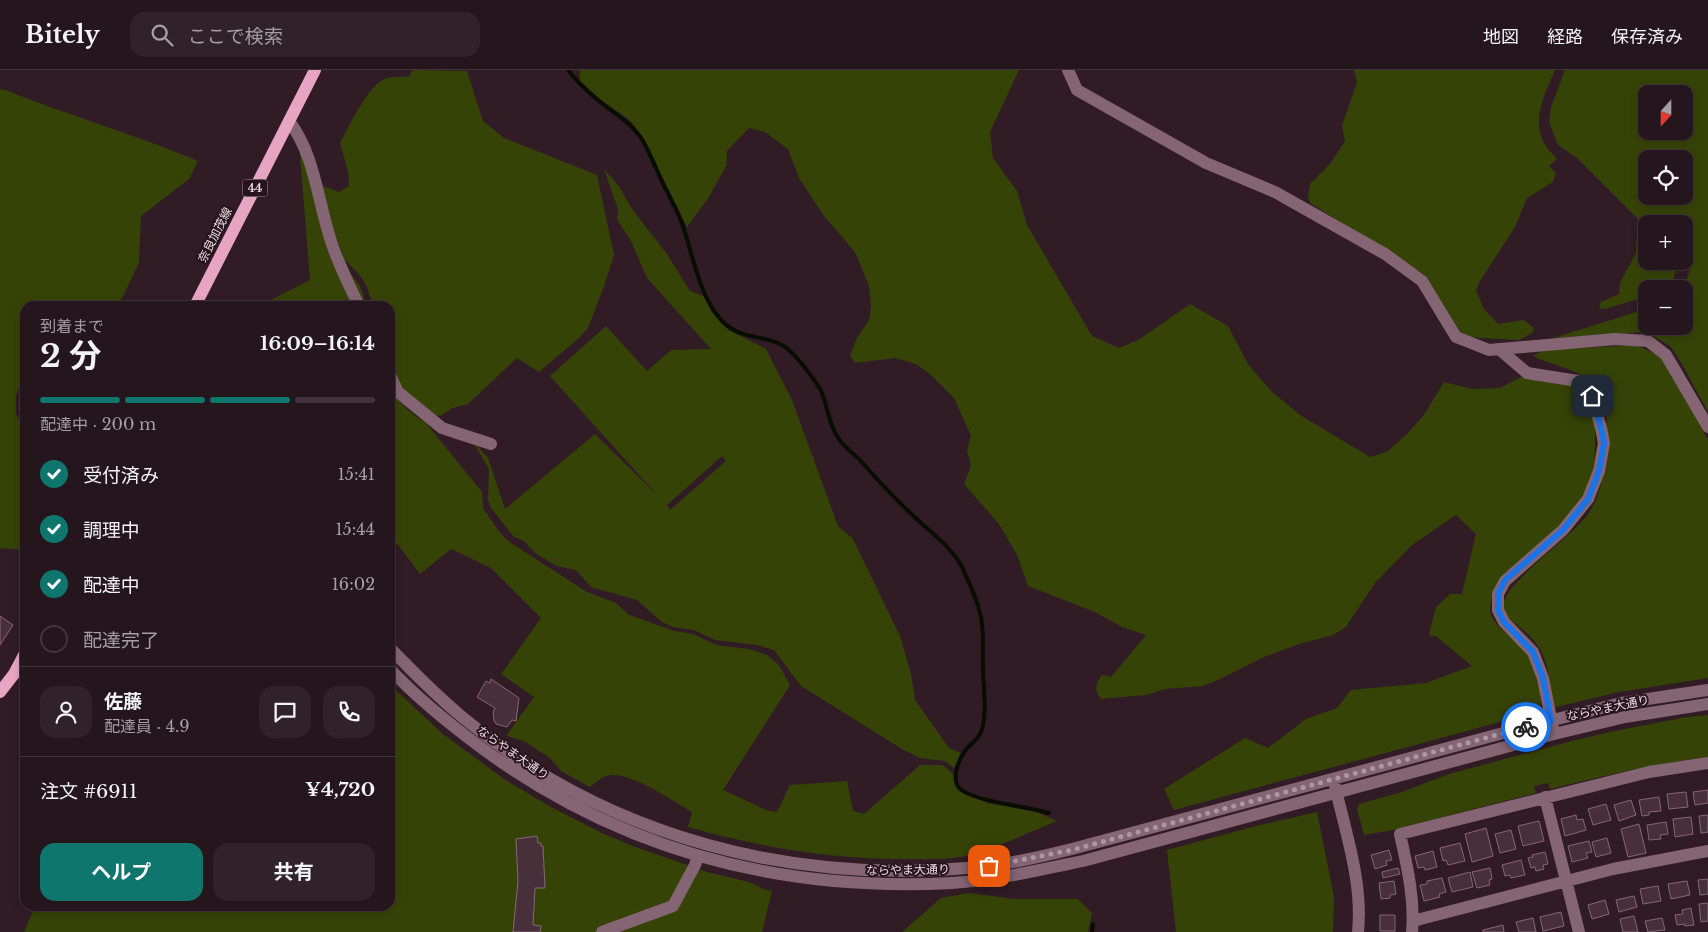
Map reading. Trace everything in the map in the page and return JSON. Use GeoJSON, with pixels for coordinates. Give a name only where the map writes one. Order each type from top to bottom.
{"type":"FeatureCollection","features":[{"type":"Feature","properties":{"kind":"main road","name":"奈良加茂線"},"geometry":{"type":"LineString","coordinates":[[198,301],[315,70]]}},
{"type":"Feature","properties":{"kind":"main road"},"geometry":{"type":"LineString","coordinates":[[0,692],[20,663]]}},
{"type":"Feature","properties":{"kind":"street"},"geometry":{"type":"LineString","coordinates":[[1068,70],[1077,90],[1206,163],[1275,192],[1385,254],[1422,282],[1456,338],[1489,350],[1614,339],[1648,341],[1666,355],[1708,427]]}},
{"type":"Feature","properties":{"kind":"street"},"geometry":{"type":"LineString","coordinates":[[289,121],[300,134],[333,247],[357,301]]}},
{"type":"Feature","properties":{"kind":"street"},"geometry":{"type":"LineString","coordinates":[[1499,349],[1527,373],[1578,381],[1592,396],[1604,443],[1599,471],[1588,499],[1563,530],[1505,580],[1498,594],[1498,610],[1504,622],[1533,652],[1543,678],[1552,727]]}},
{"type":"Feature","properties":{"kind":"street"},"geometry":{"type":"LineString","coordinates":[[395,386],[398,392],[442,428],[491,444]]}},
{"type":"Feature","properties":{"kind":"street","name":"ならやま大通り"},"geometry":{"type":"LineString","coordinates":[[395,653],[431,690],[462,717],[517,757],[552,780],[627,817],[684,838],[750,856],[794,864],[891,872],[949,870],[1031,859],[1333,779],[1552,727],[1708,704]]}},
{"type":"Feature","properties":{"kind":"street","name":"ならやま大通り"},"geometry":{"type":"LineString","coordinates":[[395,673],[453,726],[509,768],[564,802],[622,829],[698,856],[751,869],[825,880],[886,885],[954,883],[1034,872],[1083,861],[1336,793],[1552,727],[1621,703],[1708,690]]}},
{"type":"Feature","properties":{"kind":"street"},"geometry":{"type":"LineString","coordinates":[[1708,764],[1649,772],[1400,834],[1409,875],[1412,926],[1613,869],[1708,851]]}},
{"type":"Feature","properties":{"kind":"street"},"geometry":{"type":"LineString","coordinates":[[1333,779],[1352,854],[1358,895],[1358,932]]}},
{"type":"Feature","properties":{"kind":"street"},"geometry":{"type":"LineString","coordinates":[[1545,798],[1579,932]]}},
{"type":"Feature","properties":{"kind":"street"},"geometry":{"type":"LineString","coordinates":[[602,932],[673,906],[698,856]]}},
{"type":"Feature","properties":{"kind":"street"},"geometry":{"type":"LineString","coordinates":[[619,932],[630,922]]}},
{"type":"Feature","properties":{"kind":"green space"},"geometry":{"type":"Polygon","coordinates":[[[412,70],[467,71],[483,121],[504,138],[597,175],[614,255],[588,328],[579,338],[539,372],[517,358],[468,404],[453,408],[442,415],[431,417],[419,409],[395,378],[395,301],[371,301],[367,287],[361,277],[340,254],[320,185],[339,192],[349,186],[348,171],[340,143],[359,107],[372,89],[385,79],[409,77],[412,70]]]}},
{"type":"Feature","properties":{"kind":"green space"},"geometry":{"type":"Polygon","coordinates":[[[580,70],[1019,70],[990,132],[993,158],[1017,191],[1027,225],[1092,336],[1119,348],[1140,339],[1190,304],[1228,326],[1248,364],[1271,391],[1300,415],[1370,457],[1387,452],[1406,435],[1424,415],[1444,382],[1472,389],[1500,388],[1534,370],[1561,379],[1579,388],[1592,401],[1595,410],[1594,462],[1587,487],[1566,517],[1497,587],[1490,606],[1493,619],[1526,650],[1532,661],[1541,698],[1541,711],[1174,810],[1164,789],[1245,738],[1268,748],[1306,719],[1337,708],[1351,690],[1426,683],[1472,666],[1437,637],[1429,635],[1436,607],[1450,594],[1462,594],[1476,534],[1456,515],[1412,545],[1375,583],[1346,627],[1333,635],[1299,644],[1264,657],[1203,686],[1165,689],[1146,695],[1101,699],[1096,690],[1102,675],[1111,677],[1146,635],[1122,627],[1095,612],[1028,586],[1017,555],[999,524],[964,484],[971,465],[967,451],[971,436],[954,398],[930,374],[916,364],[896,358],[855,363],[850,355],[857,338],[869,320],[871,307],[869,286],[855,252],[824,216],[799,178],[788,149],[765,132],[749,128],[727,151],[726,166],[709,197],[687,227],[644,139],[630,120],[601,100],[580,81],[580,70]]]}},
{"type":"Feature","properties":{"kind":"green space"},"geometry":{"type":"Polygon","coordinates":[[[1354,70],[1555,70],[1544,96],[1539,115],[1540,134],[1548,149],[1557,159],[1549,166],[1556,173],[1553,182],[1527,198],[1515,227],[1476,290],[1484,309],[1498,324],[1524,320],[1534,328],[1532,333],[1519,340],[1465,337],[1455,331],[1426,276],[1310,203],[1308,197],[1310,184],[1330,164],[1345,141],[1342,126],[1357,82],[1354,70]]]}},
{"type":"Feature","properties":{"kind":"green space"},"geometry":{"type":"Polygon","coordinates":[[[1565,70],[1708,70],[1708,412],[1671,347],[1651,335],[1693,335],[1693,280],[1686,280],[1690,270],[1693,270],[1693,215],[1638,215],[1638,219],[1577,158],[1558,145],[1549,122],[1551,107],[1565,70]]]}},
{"type":"Feature","properties":{"kind":"green space"},"geometry":{"type":"Polygon","coordinates":[[[3,89],[198,161],[189,179],[141,216],[139,263],[120,301],[20,301],[20,387],[16,395],[16,414],[20,421],[20,550],[0,548],[0,90],[3,89]]]}},
{"type":"Feature","properties":{"kind":"green space"},"geometry":{"type":"Polygon","coordinates":[[[299,143],[350,273],[360,286],[365,301],[269,301],[310,280],[299,143]]]}},
{"type":"Feature","properties":{"kind":"green space"},"geometry":{"type":"Polygon","coordinates":[[[604,169],[618,185],[632,209],[667,254],[690,291],[706,297],[711,311],[729,330],[766,349],[792,400],[838,526],[853,539],[900,636],[911,674],[915,700],[949,748],[961,753],[954,768],[945,761],[920,758],[902,749],[801,686],[774,650],[757,645],[715,640],[694,630],[673,627],[662,622],[637,600],[591,587],[576,570],[557,566],[535,553],[524,541],[514,537],[491,508],[488,500],[489,469],[472,440],[488,458],[505,509],[595,434],[658,496],[550,376],[606,326],[647,371],[671,350],[711,349],[647,278],[631,241],[617,219],[618,209],[604,169]],[[722,456],[667,505],[670,510],[726,461],[722,456]]]}},
{"type":"Feature","properties":{"kind":"green space"},"geometry":{"type":"Polygon","coordinates":[[[1637,233],[1638,270],[1676,270],[1673,280],[1638,280],[1638,299],[1604,309],[1599,308],[1601,302],[1619,294],[1620,283],[1636,253],[1637,233]]]}},
{"type":"Feature","properties":{"kind":"green space"},"geometry":{"type":"Polygon","coordinates":[[[1638,311],[1638,332],[1553,338],[1638,311]]]}},
{"type":"Feature","properties":{"kind":"green space"},"geometry":{"type":"Polygon","coordinates":[[[1636,345],[1658,355],[1666,363],[1708,440],[1708,678],[1619,692],[1556,707],[1553,702],[1549,675],[1540,649],[1524,630],[1504,614],[1504,604],[1508,593],[1516,583],[1578,526],[1592,508],[1600,489],[1604,468],[1607,411],[1603,394],[1589,379],[1539,359],[1534,355],[1545,350],[1636,345]]]}},
{"type":"Feature","properties":{"kind":"green space"},"geometry":{"type":"Polygon","coordinates":[[[395,396],[406,408],[426,423],[482,492],[483,508],[508,541],[587,592],[616,603],[629,615],[675,631],[693,634],[716,645],[749,649],[767,655],[779,665],[790,685],[723,790],[766,810],[777,812],[790,785],[847,781],[853,811],[864,814],[920,765],[943,765],[953,774],[956,785],[964,793],[990,804],[1031,810],[1057,821],[985,850],[961,857],[931,859],[847,857],[794,851],[688,827],[692,812],[650,787],[626,777],[615,775],[606,776],[590,787],[561,771],[550,758],[524,741],[506,736],[534,697],[501,674],[541,618],[491,568],[451,549],[420,574],[395,541],[395,396]]]}},
{"type":"Feature","properties":{"kind":"green space"},"geometry":{"type":"Polygon","coordinates":[[[395,690],[443,734],[504,779],[549,806],[630,845],[707,872],[749,882],[772,891],[762,932],[24,932],[33,911],[395,911],[395,690]]]}},
{"type":"Feature","properties":{"kind":"green space"},"geometry":{"type":"Polygon","coordinates":[[[1708,715],[1708,757],[1648,767],[1550,789],[1548,783],[1534,786],[1536,793],[1393,830],[1364,835],[1357,809],[1359,804],[1402,792],[1449,774],[1572,741],[1687,717],[1708,715]]]}},
{"type":"Feature","properties":{"kind":"green space"},"geometry":{"type":"Polygon","coordinates":[[[1317,812],[1334,897],[1333,932],[1176,932],[1167,850],[1317,812]]]}},
{"type":"Feature","properties":{"kind":"green space"},"geometry":{"type":"Polygon","coordinates":[[[969,893],[1015,899],[1078,899],[1092,913],[1088,932],[902,932],[941,898],[969,893]]]}},
{"type":"Feature","properties":{"kind":"building"},"geometry":{"type":"Polygon","coordinates":[[[0,616],[13,625],[0,645],[0,616]]]}},
{"type":"Feature","properties":{"kind":"building"},"geometry":{"type":"Polygon","coordinates":[[[491,679],[519,698],[516,721],[512,720],[507,727],[496,724],[493,712],[495,708],[477,697],[486,681],[490,683],[491,679]]]}},
{"type":"Feature","properties":{"kind":"building"},"geometry":{"type":"Polygon","coordinates":[[[1708,790],[1708,803],[1695,805],[1693,792],[1708,790]]]}},
{"type":"Feature","properties":{"kind":"building"},"geometry":{"type":"Polygon","coordinates":[[[1686,792],[1688,807],[1669,809],[1667,794],[1686,792]]]}},
{"type":"Feature","properties":{"kind":"building"},"geometry":{"type":"Polygon","coordinates":[[[1659,797],[1661,811],[1649,812],[1649,815],[1642,816],[1639,800],[1659,797]]]}},
{"type":"Feature","properties":{"kind":"building"},"geometry":{"type":"Polygon","coordinates":[[[1631,800],[1636,815],[1619,821],[1614,805],[1631,800]]]}},
{"type":"Feature","properties":{"kind":"building"},"geometry":{"type":"Polygon","coordinates":[[[1606,804],[1611,820],[1593,825],[1588,809],[1606,804]]]}},
{"type":"Feature","properties":{"kind":"building"},"geometry":{"type":"Polygon","coordinates":[[[1576,815],[1577,820],[1583,819],[1586,830],[1565,836],[1561,819],[1576,815]]]}},
{"type":"Feature","properties":{"kind":"building"},"geometry":{"type":"Polygon","coordinates":[[[1708,815],[1708,832],[1701,833],[1699,816],[1708,815]]]}},
{"type":"Feature","properties":{"kind":"building"},"geometry":{"type":"Polygon","coordinates":[[[1691,817],[1693,834],[1675,837],[1673,819],[1691,817]]]}},
{"type":"Feature","properties":{"kind":"building"},"geometry":{"type":"Polygon","coordinates":[[[1539,821],[1544,841],[1523,846],[1518,826],[1539,821]]]}},
{"type":"Feature","properties":{"kind":"building"},"geometry":{"type":"Polygon","coordinates":[[[1666,822],[1668,834],[1660,835],[1661,839],[1649,840],[1647,825],[1666,822]]]}},
{"type":"Feature","properties":{"kind":"building"},"geometry":{"type":"Polygon","coordinates":[[[1639,824],[1646,853],[1628,857],[1621,829],[1639,824]]]}},
{"type":"Feature","properties":{"kind":"building"},"geometry":{"type":"Polygon","coordinates":[[[1486,828],[1493,856],[1472,862],[1465,834],[1486,828]]]}},
{"type":"Feature","properties":{"kind":"building"},"geometry":{"type":"Polygon","coordinates":[[[1511,830],[1516,849],[1500,853],[1495,834],[1511,830]]]}},
{"type":"Feature","properties":{"kind":"building"},"geometry":{"type":"Polygon","coordinates":[[[537,836],[538,843],[541,843],[541,846],[543,846],[545,888],[535,888],[533,925],[541,926],[540,932],[513,932],[518,881],[516,839],[537,836]]]}},
{"type":"Feature","properties":{"kind":"building"},"geometry":{"type":"Polygon","coordinates":[[[1607,838],[1611,853],[1596,857],[1592,842],[1607,838]]]}},
{"type":"Feature","properties":{"kind":"building"},"geometry":{"type":"Polygon","coordinates":[[[1589,841],[1592,852],[1586,853],[1588,858],[1572,862],[1568,846],[1589,841]]]}},
{"type":"Feature","properties":{"kind":"building"},"geometry":{"type":"Polygon","coordinates":[[[1460,843],[1465,861],[1448,865],[1446,860],[1443,861],[1440,848],[1460,843]]]}},
{"type":"Feature","properties":{"kind":"building"},"geometry":{"type":"Polygon","coordinates":[[[1389,850],[1392,860],[1386,861],[1387,865],[1375,869],[1371,855],[1389,850]]]}},
{"type":"Feature","properties":{"kind":"building"},"geometry":{"type":"Polygon","coordinates":[[[1433,851],[1437,867],[1425,870],[1424,867],[1418,868],[1415,856],[1433,851]]]}},
{"type":"Feature","properties":{"kind":"building"},"geometry":{"type":"Polygon","coordinates":[[[1545,852],[1548,864],[1543,865],[1544,869],[1536,871],[1535,867],[1531,868],[1528,858],[1545,852]]]}},
{"type":"Feature","properties":{"kind":"building"},"geometry":{"type":"Polygon","coordinates":[[[1521,860],[1525,875],[1511,878],[1510,875],[1505,876],[1502,865],[1521,860]]]}},
{"type":"Feature","properties":{"kind":"building"},"geometry":{"type":"Polygon","coordinates":[[[1398,868],[1400,874],[1383,878],[1382,872],[1398,868]]]}},
{"type":"Feature","properties":{"kind":"building"},"geometry":{"type":"Polygon","coordinates":[[[1490,868],[1492,879],[1489,880],[1490,885],[1477,888],[1472,872],[1490,868]]]}},
{"type":"Feature","properties":{"kind":"building"},"geometry":{"type":"Polygon","coordinates":[[[1470,872],[1473,887],[1452,892],[1448,878],[1470,872]]]}},
{"type":"Feature","properties":{"kind":"building"},"geometry":{"type":"Polygon","coordinates":[[[1442,878],[1446,892],[1439,894],[1440,897],[1424,901],[1420,885],[1427,884],[1427,881],[1442,878]]]}},
{"type":"Feature","properties":{"kind":"building"},"geometry":{"type":"Polygon","coordinates":[[[1708,879],[1708,894],[1700,895],[1698,880],[1708,879]]]}},
{"type":"Feature","properties":{"kind":"building"},"geometry":{"type":"Polygon","coordinates":[[[1394,881],[1396,894],[1390,895],[1390,898],[1381,899],[1379,883],[1394,881]]]}},
{"type":"Feature","properties":{"kind":"building"},"geometry":{"type":"Polygon","coordinates":[[[1687,881],[1690,895],[1671,899],[1668,884],[1687,881]]]}},
{"type":"Feature","properties":{"kind":"building"},"geometry":{"type":"Polygon","coordinates":[[[1658,886],[1661,901],[1643,904],[1640,889],[1658,886]]]}},
{"type":"Feature","properties":{"kind":"building"},"geometry":{"type":"Polygon","coordinates":[[[1634,896],[1637,907],[1619,912],[1616,900],[1634,896]]]}},
{"type":"Feature","properties":{"kind":"building"},"geometry":{"type":"Polygon","coordinates":[[[1605,900],[1609,914],[1592,919],[1588,905],[1605,900]]]}},
{"type":"Feature","properties":{"kind":"building"},"geometry":{"type":"Polygon","coordinates":[[[1708,903],[1708,921],[1701,922],[1699,904],[1708,903]]]}},
{"type":"Feature","properties":{"kind":"building"},"geometry":{"type":"Polygon","coordinates":[[[1691,908],[1694,925],[1677,925],[1675,915],[1683,914],[1682,910],[1691,908]]]}},
{"type":"Feature","properties":{"kind":"building"},"geometry":{"type":"Polygon","coordinates":[[[1561,912],[1564,926],[1543,931],[1540,917],[1561,912]]]}},
{"type":"Feature","properties":{"kind":"building"},"geometry":{"type":"Polygon","coordinates":[[[1380,915],[1395,915],[1395,931],[1380,931],[1380,915]]]}},
{"type":"Feature","properties":{"kind":"building"},"geometry":{"type":"Polygon","coordinates":[[[1634,916],[1638,932],[1623,932],[1620,919],[1634,916]]]}},
{"type":"Feature","properties":{"kind":"building"},"geometry":{"type":"Polygon","coordinates":[[[1533,918],[1536,932],[1519,932],[1516,922],[1533,918]]]}},
{"type":"Feature","properties":{"kind":"building"},"geometry":{"type":"Polygon","coordinates":[[[1662,918],[1665,930],[1648,932],[1645,921],[1662,918]]]}},
{"type":"Feature","properties":{"kind":"building"},"geometry":{"type":"Polygon","coordinates":[[[1503,925],[1504,932],[1483,932],[1483,930],[1503,925]]]}},
{"type":"Feature","properties":{"kind":"waterway"},"geometry":{"type":"LineString","coordinates":[[568,70],[591,94],[628,124],[643,141],[679,216],[703,289],[714,312],[730,328],[748,335],[774,341],[793,353],[820,389],[833,428],[841,442],[906,509],[944,544],[962,567],[976,598],[982,623],[985,709],[980,735],[965,751],[958,764],[956,779],[959,788],[975,797],[1049,813]]}},
{"type":"Feature","properties":{"kind":"waterway"},"geometry":{"type":"LineString","coordinates":[[1092,932],[1093,924]]}},
{"type":"Feature","properties":{"kind":"way so far"},"geometry":{"type":"LineString","coordinates":[[989,866],[1072,850],[1526,727]]}},
{"type":"Feature","properties":{"kind":"route"},"geometry":{"type":"LineString","coordinates":[[1526,727],[1551,721],[1543,678],[1533,652],[1504,622],[1498,610],[1498,594],[1505,580],[1563,530],[1588,499],[1599,471],[1604,443],[1592,396]]}}]}
